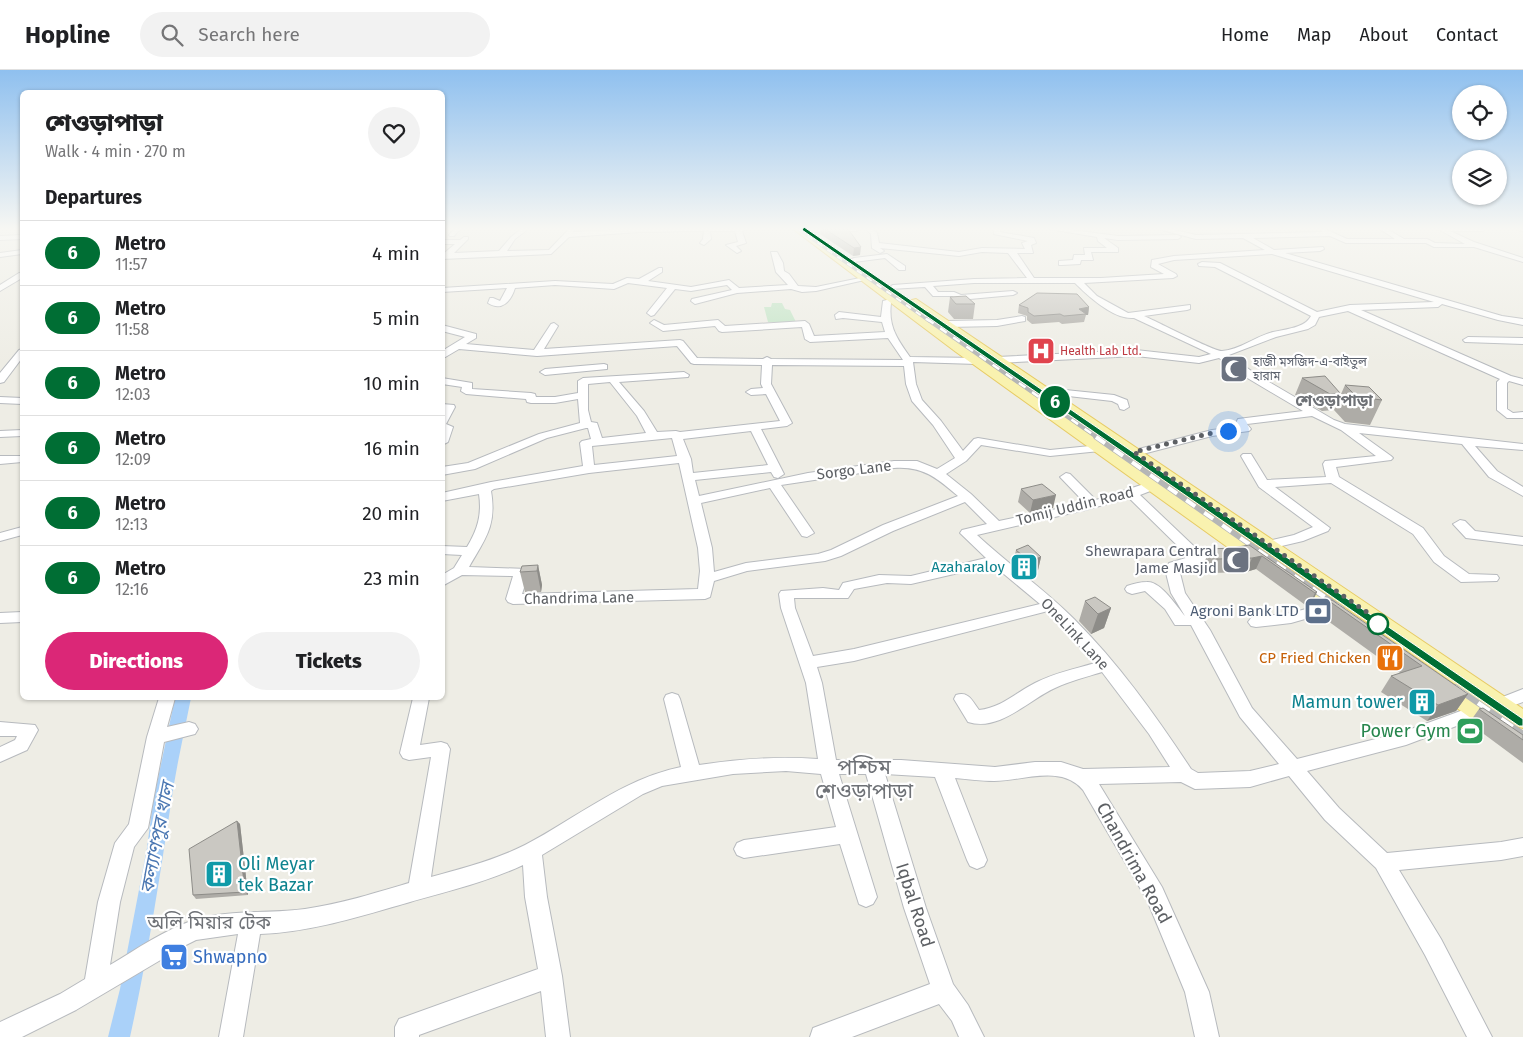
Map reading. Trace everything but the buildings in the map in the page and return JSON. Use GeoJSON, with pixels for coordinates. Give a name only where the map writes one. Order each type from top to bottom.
{"type":"FeatureCollection","features":[{"type":"Feature","properties":{"kind":"main road"},"geometry":{"type":"LineString","coordinates":[[860,274],[948,324],[1048,393],[1154,485],[1267,566]]}},
{"type":"Feature","properties":{"kind":"main road"},"geometry":{"type":"LineString","coordinates":[[871,274],[977,361],[1084,437],[1102,440],[1134,452],[1523,720]]}},
{"type":"Feature","properties":{"kind":"main road"},"geometry":{"type":"LineString","coordinates":[[1282,577],[1359,630]]}},
{"type":"Feature","properties":{"kind":"main road"},"geometry":{"type":"LineString","coordinates":[[1430,679],[1523,744]]}},
{"type":"Feature","properties":{"kind":"street"},"geometry":{"type":"LineString","coordinates":[[0,289],[3,284],[17,274]]}},
{"type":"Feature","properties":{"kind":"street"},"geometry":{"type":"LineString","coordinates":[[642,281],[653,274]]}},
{"type":"Feature","properties":{"kind":"street"},"geometry":{"type":"LineString","coordinates":[[783,274],[794,288]]}},
{"type":"Feature","properties":{"kind":"street"},"geometry":{"type":"LineString","coordinates":[[1028,274],[1033,282]]}},
{"type":"Feature","properties":{"kind":"street"},"geometry":{"type":"LineString","coordinates":[[962,459],[937,423],[917,401],[911,384],[908,362],[890,334],[885,320],[887,302],[894,294],[928,285],[974,281],[1033,282],[1173,276],[1170,274]]}},
{"type":"Feature","properties":{"kind":"street"},"geometry":{"type":"LineString","coordinates":[[1234,274],[1316,315],[1350,308],[1448,304]]}},
{"type":"Feature","properties":{"kind":"street"},"geometry":{"type":"LineString","coordinates":[[1342,274],[1448,304],[1523,322]]}},
{"type":"Feature","properties":{"kind":"street"},"geometry":{"type":"LineString","coordinates":[[3,284],[20,276]]}},
{"type":"Feature","properties":{"kind":"street"},"geometry":{"type":"LineString","coordinates":[[695,301],[737,291],[794,288],[802,290],[816,289],[866,279]]}},
{"type":"Feature","properties":{"kind":"street"},"geometry":{"type":"LineString","coordinates":[[445,290],[577,283],[614,286],[627,280],[691,289],[729,282],[737,291]]}},
{"type":"Feature","properties":{"kind":"street"},"geometry":{"type":"LineString","coordinates":[[1077,280],[1094,298],[1105,302],[1108,306],[1127,316],[1186,307]]}},
{"type":"Feature","properties":{"kind":"street"},"geometry":{"type":"LineString","coordinates":[[1011,282],[1013,293]]}},
{"type":"Feature","properties":{"kind":"street"},"geometry":{"type":"LineString","coordinates":[[928,285],[936,294],[954,294],[959,298],[1013,293],[1021,299]]}},
{"type":"Feature","properties":{"kind":"street"},"geometry":{"type":"LineString","coordinates":[[492,300],[492,303],[502,304],[512,286]]}},
{"type":"Feature","properties":{"kind":"street"},"geometry":{"type":"LineString","coordinates":[[673,286],[652,318],[663,328],[718,323],[722,329],[805,324],[810,339],[890,334]]}},
{"type":"Feature","properties":{"kind":"street"},"geometry":{"type":"LineString","coordinates":[[1350,308],[1507,378],[1523,382]]}},
{"type":"Feature","properties":{"kind":"street"},"geometry":{"type":"LineString","coordinates":[[839,317],[839,315],[848,315],[885,320]]}},
{"type":"Feature","properties":{"kind":"street"},"geometry":{"type":"LineString","coordinates":[[1135,315],[1220,355],[1312,413],[1343,427],[1387,457],[1329,464],[1333,479]]}},
{"type":"Feature","properties":{"kind":"street"},"geometry":{"type":"LineString","coordinates":[[457,346],[536,353],[680,342],[694,361],[977,361],[1136,353],[1199,360],[1220,355],[1274,335],[1305,327],[1312,323],[1316,315]]}},
{"type":"Feature","properties":{"kind":"street"},"geometry":{"type":"LineString","coordinates":[[1501,318],[1523,327]]}},
{"type":"Feature","properties":{"kind":"street"},"geometry":{"type":"LineString","coordinates":[[948,324],[997,323],[1022,319]]}},
{"type":"Feature","properties":{"kind":"street"},"geometry":{"type":"LineString","coordinates":[[536,353],[554,326]]}},
{"type":"Feature","properties":{"kind":"street"},"geometry":{"type":"LineString","coordinates":[[445,329],[473,336],[445,354]]}},
{"type":"Feature","properties":{"kind":"street"},"geometry":{"type":"LineString","coordinates":[[1468,340],[1523,341]]}},
{"type":"Feature","properties":{"kind":"street"},"geometry":{"type":"LineString","coordinates":[[609,348],[604,368],[608,380],[624,397],[631,401],[649,424],[653,436]]}},
{"type":"Feature","properties":{"kind":"street"},"geometry":{"type":"LineString","coordinates":[[0,380],[10,370],[20,355]]}},
{"type":"Feature","properties":{"kind":"street"},"geometry":{"type":"LineString","coordinates":[[589,469],[586,443],[676,434],[677,436],[787,423],[766,384],[767,360]]}},
{"type":"Feature","properties":{"kind":"street"},"geometry":{"type":"LineString","coordinates":[[10,370],[20,368]]}},
{"type":"Feature","properties":{"kind":"street"},"geometry":{"type":"LineString","coordinates":[[545,372],[604,368]]}},
{"type":"Feature","properties":{"kind":"street"},"geometry":{"type":"LineString","coordinates":[[586,425],[583,381],[684,375]]}},
{"type":"Feature","properties":{"kind":"street"},"geometry":{"type":"LineString","coordinates":[[1507,378],[1502,382],[1502,410],[1511,416],[1523,415]]}},
{"type":"Feature","properties":{"kind":"street"},"geometry":{"type":"LineString","coordinates":[[445,381],[468,385],[466,391],[531,396],[531,400],[555,400],[583,395]]}},
{"type":"Feature","properties":{"kind":"street"},"geometry":{"type":"LineString","coordinates":[[752,392],[768,390]]}},
{"type":"Feature","properties":{"kind":"street"},"geometry":{"type":"LineString","coordinates":[[1048,393],[1114,398],[1123,402],[1124,407]]}},
{"type":"Feature","properties":{"kind":"street"},"geometry":{"type":"LineString","coordinates":[[0,400],[20,401]]}},
{"type":"Feature","properties":{"kind":"street"},"geometry":{"type":"LineString","coordinates":[[445,407],[450,407],[445,423]]}},
{"type":"Feature","properties":{"kind":"street"},"geometry":{"type":"LineString","coordinates":[[1134,452],[1212,433],[1245,429],[1240,423],[1244,421],[1312,413]]}},
{"type":"Feature","properties":{"kind":"street"},"geometry":{"type":"LineString","coordinates":[[445,470],[471,466],[543,436],[586,425],[593,425],[598,442]]}},
{"type":"Feature","properties":{"kind":"street"},"geometry":{"type":"LineString","coordinates":[[1343,427],[1523,447]]}},
{"type":"Feature","properties":{"kind":"street"},"geometry":{"type":"LineString","coordinates":[[755,428],[775,468],[778,482],[807,533]]}},
{"type":"Feature","properties":{"kind":"street"},"geometry":{"type":"LineString","coordinates":[[0,445],[5,434],[20,433]]}},
{"type":"Feature","properties":{"kind":"street"},"geometry":{"type":"LineString","coordinates":[[677,436],[689,476],[709,578],[746,567],[820,558],[836,553],[888,528],[967,497]]}},
{"type":"Feature","properties":{"kind":"street"},"geometry":{"type":"LineString","coordinates":[[937,474],[962,459],[978,441],[1050,453],[1102,440]]}},
{"type":"Feature","properties":{"kind":"street"},"geometry":{"type":"LineString","coordinates":[[1466,442],[1493,474],[1523,492]]}},
{"type":"Feature","properties":{"kind":"street"},"geometry":{"type":"LineString","coordinates":[[1247,456],[1263,484],[1322,528],[1298,538],[1269,544]]}},
{"type":"Feature","properties":{"kind":"street"},"geometry":{"type":"LineString","coordinates":[[0,460],[20,459]]}},
{"type":"Feature","properties":{"kind":"street"},"geometry":{"type":"LineString","coordinates":[[445,496],[589,469],[685,459]]}},
{"type":"Feature","properties":{"kind":"street","name":"Sorgo Lane"},"geometry":{"type":"LineString","coordinates":[[693,501],[778,482],[858,468],[898,465],[923,466],[937,474],[967,497],[996,526]]}},
{"type":"Feature","properties":{"kind":"street"},"geometry":{"type":"LineString","coordinates":[[689,476],[775,468]]}},
{"type":"Feature","properties":{"kind":"street"},"geometry":{"type":"LineString","coordinates":[[1066,477],[1093,504]]}},
{"type":"Feature","properties":{"kind":"street"},"geometry":{"type":"LineString","coordinates":[[1263,484],[1333,479],[1418,531],[1439,559],[1466,579],[1492,578]]}},
{"type":"Feature","properties":{"kind":"street","name":"Tomij Uddin Road"},"geometry":{"type":"LineString","coordinates":[[996,526],[1132,494],[1154,485]]}},
{"type":"Feature","properties":{"kind":"street"},"geometry":{"type":"LineString","coordinates":[[445,580],[459,571],[483,531],[488,509],[485,489]]}},
{"type":"Feature","properties":{"kind":"street"},"geometry":{"type":"LineString","coordinates":[[1132,494],[1197,558]]}},
{"type":"Feature","properties":{"kind":"street"},"geometry":{"type":"LineString","coordinates":[[1460,524],[1471,535],[1523,541]]}},
{"type":"Feature","properties":{"kind":"street","name":"OneLink Lane"},"geometry":{"type":"LineString","coordinates":[[996,526],[967,533],[996,560],[1034,590],[1069,623],[1106,666],[1155,729],[1184,774]]}},
{"type":"Feature","properties":{"kind":"street"},"geometry":{"type":"LineString","coordinates":[[0,537],[20,532]]}},
{"type":"Feature","properties":{"kind":"street"},"geometry":{"type":"LineString","coordinates":[[445,550],[472,551]]}},
{"type":"Feature","properties":{"kind":"street"},"geometry":{"type":"LineString","coordinates":[[1244,551],[1197,558],[1174,566],[1172,569],[1178,593],[1246,712],[1332,814],[1383,862],[1433,947],[1480,1037]]}},
{"type":"Feature","properties":{"kind":"street"},"geometry":{"type":"LineString","coordinates":[[866,897],[828,767],[814,683],[788,608],[786,594],[823,593],[843,595],[848,586],[860,583],[900,578],[911,580],[996,560]]}},
{"type":"Feature","properties":{"kind":"street","name":"Chandrima Lane"},"geometry":{"type":"LineString","coordinates":[[459,571],[522,572],[513,599],[705,594],[709,578]]}},
{"type":"Feature","properties":{"kind":"street"},"geometry":{"type":"LineString","coordinates":[[1132,589],[1148,586],[1171,606],[1180,621],[1195,620]]}},
{"type":"Feature","properties":{"kind":"street"},"geometry":{"type":"LineString","coordinates":[[806,663],[854,655],[1050,606]]}},
{"type":"Feature","properties":{"kind":"street"},"geometry":{"type":"LineString","coordinates":[[1256,622],[1291,618],[1328,608]]}},
{"type":"Feature","properties":{"kind":"street"},"geometry":{"type":"LineString","coordinates":[[0,618],[20,617]]}},
{"type":"Feature","properties":{"kind":"street"},"geometry":{"type":"LineString","coordinates":[[962,698],[974,717],[989,717],[1009,710],[1032,693],[1050,683],[1106,666]]}},
{"type":"Feature","properties":{"kind":"street"},"geometry":{"type":"LineString","coordinates":[[1501,704],[1523,694]]}},
{"type":"Feature","properties":{"kind":"street"},"geometry":{"type":"LineString","coordinates":[[672,699],[692,773]]}},
{"type":"Feature","properties":{"kind":"street"},"geometry":{"type":"LineString","coordinates":[[95,985],[108,902],[125,843],[138,828],[174,732],[168,700]]}},
{"type":"Feature","properties":{"kind":"street"},"geometry":{"type":"LineString","coordinates":[[418,891],[441,749],[409,753],[421,700]]}},
{"type":"Feature","properties":{"kind":"street"},"geometry":{"type":"LineString","coordinates":[[0,1035],[68,1002],[178,937],[204,929],[306,919],[418,891],[493,869],[532,851],[636,789],[660,778],[733,767],[786,764],[828,767],[872,766],[995,774],[1035,769],[1061,769],[1083,777],[1184,774],[1195,781],[1250,779],[1293,770],[1406,738],[1477,711]]}},
{"type":"Feature","properties":{"kind":"street"},"geometry":{"type":"LineString","coordinates":[[0,729],[29,730],[21,745],[0,755]]}},
{"type":"Feature","properties":{"kind":"street","name":"Iqbal Road"},"geometry":{"type":"LineString","coordinates":[[872,766],[915,908],[944,991],[960,1013],[972,1037]]}},
{"type":"Feature","properties":{"kind":"street"},"geometry":{"type":"LineString","coordinates":[[942,770],[977,860]]}},
{"type":"Feature","properties":{"kind":"street","name":"Chandrima Road"},"geometry":{"type":"LineString","coordinates":[[1083,777],[1090,785],[1155,894],[1197,992],[1207,1037]]}},
{"type":"Feature","properties":{"kind":"street"},"geometry":{"type":"LineString","coordinates":[[744,849],[849,834]]}},
{"type":"Feature","properties":{"kind":"street"},"geometry":{"type":"LineString","coordinates":[[1383,862],[1501,851],[1523,847]]}},
{"type":"Feature","properties":{"kind":"street"},"geometry":{"type":"LineString","coordinates":[[532,851],[536,897],[551,976],[558,1037]]}},
{"type":"Feature","properties":{"kind":"street"},"geometry":{"type":"LineString","coordinates":[[231,1037],[251,923]]}},
{"type":"Feature","properties":{"kind":"street"},"geometry":{"type":"LineString","coordinates":[[407,1037],[407,1027],[551,976]]}},
{"type":"Feature","properties":{"kind":"street"},"geometry":{"type":"LineString","coordinates":[[822,1037],[944,991]]}},
{"type":"Feature","properties":{"kind":"green space"},"geometry":{"type":"Polygon","coordinates":[[[772,303],[782,303],[785,309],[790,310],[796,322],[768,322],[764,307],[771,307],[772,303]]]}},
{"type":"Feature","properties":{"kind":"waterway","name":"কল্যাণপুর খাল"},"geometry":{"type":"LineString","coordinates":[[119,1037],[130,989],[156,848],[162,802],[183,700]]}},
{"type":"Feature","properties":{"kind":"railway"},"geometry":{"type":"LineString","coordinates":[[862,274],[929,321]]}},
{"type":"Feature","properties":{"kind":"railway"},"geometry":{"type":"LineString","coordinates":[[927,319],[1098,438]]}},
{"type":"Feature","properties":{"kind":"railway"},"geometry":{"type":"LineString","coordinates":[[1096,437],[1315,590]]}},
{"type":"Feature","properties":{"kind":"railway"},"geometry":{"type":"LineString","coordinates":[[1280,556],[1330,590]]}},
{"type":"Feature","properties":{"kind":"railway"},"geometry":{"type":"LineString","coordinates":[[1313,589],[1342,609]]}},
{"type":"Feature","properties":{"kind":"railway"},"geometry":{"type":"LineString","coordinates":[[1328,589],[1523,723]]}},
{"type":"Feature","properties":{"kind":"railway"},"geometry":{"type":"LineString","coordinates":[[1455,687],[1523,734]]}},
{"type":"Feature","properties":{"kind":"metro line","name":"6"},"geometry":{"type":"LineString","coordinates":[[869,274],[1523,723]]}},
{"type":"Feature","properties":{"kind":"place","name":"Health Lab Ltd."},"geometry":{"type":"Point","coordinates":[1041,351]}},
{"type":"Feature","properties":{"kind":"place","name":"হাজী মসজিদ-এ-বাইতুল হারাম"},"geometry":{"type":"Point","coordinates":[1234,369]}},
{"type":"Feature","properties":{"kind":"place","name":"Shewrapara Central Jame Masjid"},"geometry":{"type":"Point","coordinates":[1236,560]}},
{"type":"Feature","properties":{"kind":"place","name":"Azaharaloy"},"geometry":{"type":"Point","coordinates":[1024,567]}},
{"type":"Feature","properties":{"kind":"place","name":"Agroni Bank LTD"},"geometry":{"type":"Point","coordinates":[1318,611]}},
{"type":"Feature","properties":{"kind":"place","name":"CP Fried Chicken"},"geometry":{"type":"Point","coordinates":[1390,658]}},
{"type":"Feature","properties":{"kind":"place","name":"Mamun tower"},"geometry":{"type":"Point","coordinates":[1422,702]}},
{"type":"Feature","properties":{"kind":"place","name":"Power Gym"},"geometry":{"type":"Point","coordinates":[1470,731]}},
{"type":"Feature","properties":{"kind":"place","name":"Oli Meyar tek Bazar"},"geometry":{"type":"Point","coordinates":[219,874]}},
{"type":"Feature","properties":{"kind":"place","name":"Shwapno"},"geometry":{"type":"Point","coordinates":[174,957]}},
{"type":"Feature","properties":{"kind":"district","name":"শেওড়াপাড়া"},"geometry":{"type":"Point","coordinates":[1334,400]}},
{"type":"Feature","properties":{"kind":"district","name":"পশ্চিম শেওড়াপাড়া"},"geometry":{"type":"Point","coordinates":[864,779]}},
{"type":"Feature","properties":{"kind":"district","name":"অলি মিয়ার টেক"},"geometry":{"type":"Point","coordinates":[209,922]}},
{"type":"Feature","properties":{"kind":"route"},"geometry":{"type":"LineString","coordinates":[[1228,431],[1212,433],[1134,452],[1377,619],[1378,624]]}}]}
